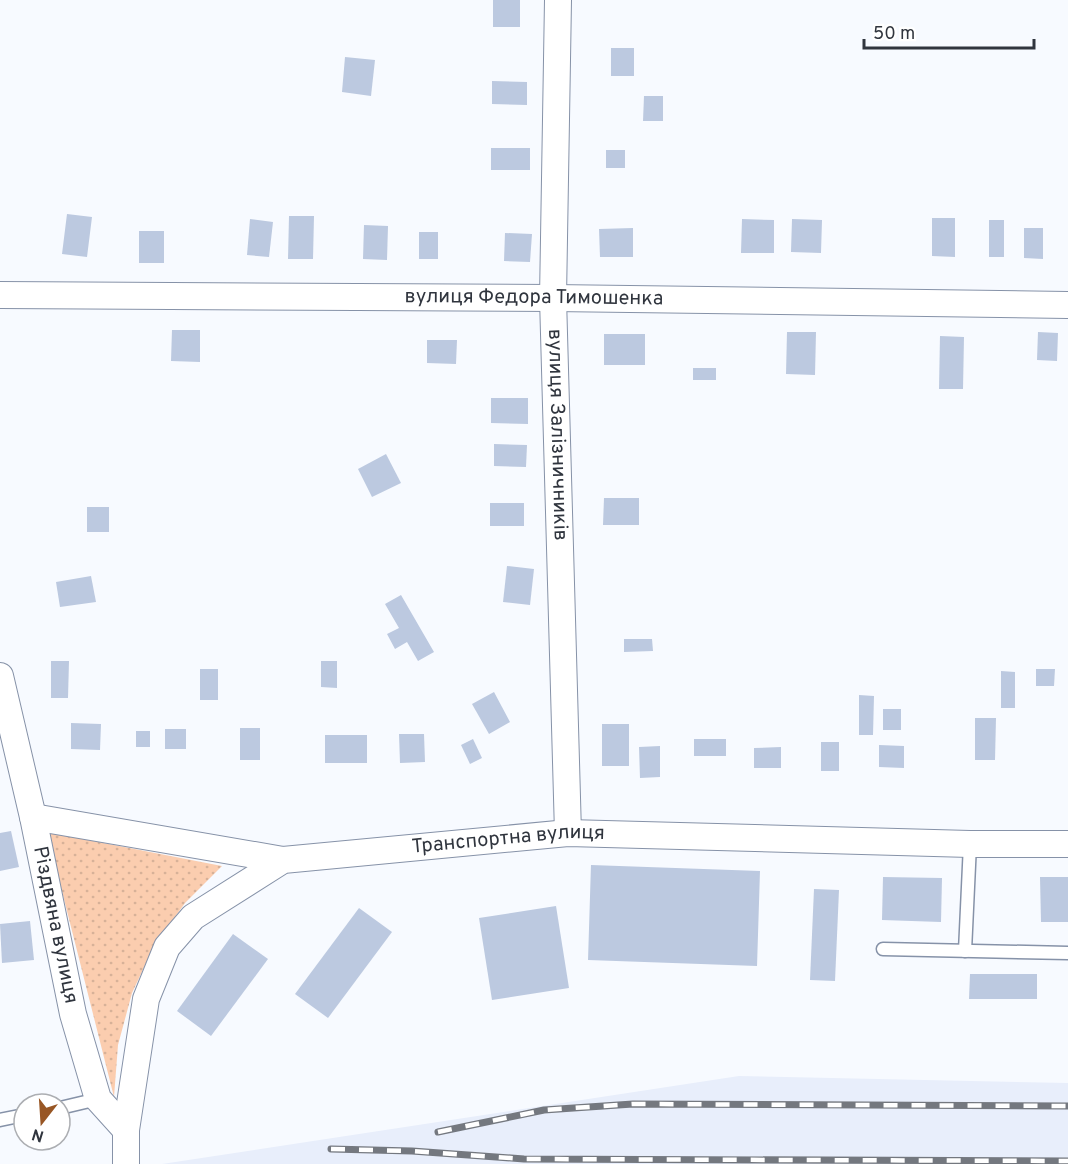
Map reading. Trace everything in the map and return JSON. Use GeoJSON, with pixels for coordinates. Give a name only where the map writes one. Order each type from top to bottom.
{"type":"FeatureCollection","features":[{"type":"Feature","properties":{"kind":"street","name":"вулиця Залізничників"},"geometry":{"type":"LineString","coordinates":[[558,0],[553,298],[568,833]]}},
{"type":"Feature","properties":{"kind":"street","name":"вулиця Федора Тимошенка"},"geometry":{"type":"LineString","coordinates":[[0,295],[553,298],[1068,305]]}},
{"type":"Feature","properties":{"kind":"street","name":"Різдвяна вулиця"},"geometry":{"type":"LineString","coordinates":[[0,676],[33,817],[73,1014],[98,1099],[126,1130]]}},
{"type":"Feature","properties":{"kind":"street"},"geometry":{"type":"LineString","coordinates":[[33,817],[284,860]]}},
{"type":"Feature","properties":{"kind":"street","name":"Транспортна вулиця"},"geometry":{"type":"LineString","coordinates":[[126,1130],[147,999],[167,947],[194,917],[284,860],[568,833],[970,844],[1068,844]]}},
{"type":"Feature","properties":{"kind":"street"},"geometry":{"type":"LineString","coordinates":[[126,1130],[126,1163]]}},
{"type":"Feature","properties":{"kind":"lane"},"geometry":{"type":"LineString","coordinates":[[965,951],[970,844]]}},
{"type":"Feature","properties":{"kind":"lane"},"geometry":{"type":"LineString","coordinates":[[883,949],[1068,953]]}},
{"type":"Feature","properties":{"kind":"lane"},"geometry":{"type":"LineString","coordinates":[[72,1104],[98,1099]]}},
{"type":"Feature","properties":{"kind":"shaded area"},"geometry":{"type":"Polygon","coordinates":[[[47,832],[222,866],[185,903],[154,946],[132,993],[118,1045],[114,1097],[47,832]]]}},
{"type":"Feature","properties":{"kind":"shaded area"},"geometry":{"type":"Polygon","coordinates":[[[739,1076],[1068,1083],[1068,1164],[162,1164],[739,1076]]]}},
{"type":"Feature","properties":{"kind":"building"},"geometry":{"type":"Polygon","coordinates":[[[493,0],[520,0],[520,27],[493,27],[493,0]]]}},
{"type":"Feature","properties":{"kind":"building"},"geometry":{"type":"Polygon","coordinates":[[[611,48],[634,48],[634,76],[611,76],[611,48]]]}},
{"type":"Feature","properties":{"kind":"building"},"geometry":{"type":"Polygon","coordinates":[[[345,57],[375,60],[371,96],[342,92],[345,57]]]}},
{"type":"Feature","properties":{"kind":"building"},"geometry":{"type":"Polygon","coordinates":[[[492,81],[527,82],[527,105],[492,104],[492,81]]]}},
{"type":"Feature","properties":{"kind":"building"},"geometry":{"type":"Polygon","coordinates":[[[644,96],[663,96],[663,121],[643,121],[644,96]]]}},
{"type":"Feature","properties":{"kind":"building"},"geometry":{"type":"Polygon","coordinates":[[[491,148],[530,148],[530,170],[491,170],[491,148]]]}},
{"type":"Feature","properties":{"kind":"building"},"geometry":{"type":"Polygon","coordinates":[[[606,150],[625,150],[625,168],[606,168],[606,150]]]}},
{"type":"Feature","properties":{"kind":"building"},"geometry":{"type":"Polygon","coordinates":[[[67,214],[92,217],[87,257],[62,254],[67,214]]]}},
{"type":"Feature","properties":{"kind":"building"},"geometry":{"type":"Polygon","coordinates":[[[289,216],[314,216],[313,259],[288,259],[289,216]]]}},
{"type":"Feature","properties":{"kind":"building"},"geometry":{"type":"Polygon","coordinates":[[[932,218],[955,218],[955,257],[932,256],[932,218]]]}},
{"type":"Feature","properties":{"kind":"building"},"geometry":{"type":"Polygon","coordinates":[[[250,219],[273,222],[269,257],[247,255],[250,219]]]}},
{"type":"Feature","properties":{"kind":"building"},"geometry":{"type":"Polygon","coordinates":[[[742,219],[774,220],[774,253],[741,253],[742,219]]]}},
{"type":"Feature","properties":{"kind":"building"},"geometry":{"type":"Polygon","coordinates":[[[792,219],[822,220],[821,253],[791,252],[792,219]]]}},
{"type":"Feature","properties":{"kind":"building"},"geometry":{"type":"Polygon","coordinates":[[[989,220],[1004,220],[1004,257],[989,257],[989,220]]]}},
{"type":"Feature","properties":{"kind":"building"},"geometry":{"type":"Polygon","coordinates":[[[364,225],[388,226],[387,260],[363,259],[364,225]]]}},
{"type":"Feature","properties":{"kind":"building"},"geometry":{"type":"Polygon","coordinates":[[[633,228],[633,257],[600,257],[599,229],[633,228]]]}},
{"type":"Feature","properties":{"kind":"building"},"geometry":{"type":"Polygon","coordinates":[[[1024,228],[1043,228],[1043,259],[1024,258],[1024,228]]]}},
{"type":"Feature","properties":{"kind":"building"},"geometry":{"type":"Polygon","coordinates":[[[139,231],[164,231],[164,263],[139,263],[139,231]]]}},
{"type":"Feature","properties":{"kind":"building"},"geometry":{"type":"Polygon","coordinates":[[[419,232],[438,232],[438,259],[419,259],[419,232]]]}},
{"type":"Feature","properties":{"kind":"building"},"geometry":{"type":"Polygon","coordinates":[[[505,233],[532,234],[530,262],[504,261],[505,233]]]}},
{"type":"Feature","properties":{"kind":"building"},"geometry":{"type":"Polygon","coordinates":[[[172,330],[200,330],[200,362],[171,361],[172,330]]]}},
{"type":"Feature","properties":{"kind":"building"},"geometry":{"type":"Polygon","coordinates":[[[787,332],[816,332],[815,375],[786,374],[787,332]]]}},
{"type":"Feature","properties":{"kind":"building"},"geometry":{"type":"Polygon","coordinates":[[[1038,332],[1058,333],[1057,361],[1037,360],[1038,332]]]}},
{"type":"Feature","properties":{"kind":"building"},"geometry":{"type":"Polygon","coordinates":[[[604,334],[645,334],[645,365],[604,365],[604,334]]]}},
{"type":"Feature","properties":{"kind":"building"},"geometry":{"type":"Polygon","coordinates":[[[940,336],[964,337],[963,389],[939,389],[940,336]]]}},
{"type":"Feature","properties":{"kind":"building"},"geometry":{"type":"Polygon","coordinates":[[[427,340],[457,340],[456,364],[427,363],[427,340]]]}},
{"type":"Feature","properties":{"kind":"building"},"geometry":{"type":"Polygon","coordinates":[[[693,368],[716,368],[716,380],[693,380],[693,368]]]}},
{"type":"Feature","properties":{"kind":"building"},"geometry":{"type":"Polygon","coordinates":[[[491,398],[528,398],[528,424],[491,423],[491,398]]]}},
{"type":"Feature","properties":{"kind":"building"},"geometry":{"type":"Polygon","coordinates":[[[494,444],[527,445],[526,467],[494,466],[494,444]]]}},
{"type":"Feature","properties":{"kind":"building"},"geometry":{"type":"Polygon","coordinates":[[[386,454],[401,483],[372,497],[358,469],[386,454]]]}},
{"type":"Feature","properties":{"kind":"building"},"geometry":{"type":"Polygon","coordinates":[[[604,498],[639,498],[639,525],[603,525],[604,498]]]}},
{"type":"Feature","properties":{"kind":"building"},"geometry":{"type":"Polygon","coordinates":[[[490,503],[524,503],[524,526],[490,526],[490,503]]]}},
{"type":"Feature","properties":{"kind":"building"},"geometry":{"type":"Polygon","coordinates":[[[87,507],[109,507],[109,532],[87,532],[87,507]]]}},
{"type":"Feature","properties":{"kind":"building"},"geometry":{"type":"Polygon","coordinates":[[[507,566],[534,569],[530,605],[503,602],[507,566]]]}},
{"type":"Feature","properties":{"kind":"building"},"geometry":{"type":"Polygon","coordinates":[[[91,576],[96,602],[60,607],[56,582],[91,576]]]}},
{"type":"Feature","properties":{"kind":"building"},"geometry":{"type":"Polygon","coordinates":[[[401,595],[434,652],[418,661],[407,642],[395,649],[387,634],[399,628],[385,604],[401,595]]]}},
{"type":"Feature","properties":{"kind":"building"},"geometry":{"type":"Polygon","coordinates":[[[624,639],[652,639],[653,651],[624,652],[624,639]]]}},
{"type":"Feature","properties":{"kind":"building"},"geometry":{"type":"Polygon","coordinates":[[[51,661],[69,661],[68,698],[51,698],[51,661]]]}},
{"type":"Feature","properties":{"kind":"building"},"geometry":{"type":"Polygon","coordinates":[[[321,661],[337,661],[337,688],[321,687],[321,661]]]}},
{"type":"Feature","properties":{"kind":"building"},"geometry":{"type":"Polygon","coordinates":[[[200,669],[218,669],[218,700],[200,700],[200,669]]]}},
{"type":"Feature","properties":{"kind":"building"},"geometry":{"type":"Polygon","coordinates":[[[1036,669],[1055,669],[1054,686],[1036,686],[1036,669]]]}},
{"type":"Feature","properties":{"kind":"building"},"geometry":{"type":"Polygon","coordinates":[[[1001,671],[1015,672],[1015,708],[1001,708],[1001,671]]]}},
{"type":"Feature","properties":{"kind":"building"},"geometry":{"type":"Polygon","coordinates":[[[494,692],[510,722],[489,734],[472,704],[494,692]]]}},
{"type":"Feature","properties":{"kind":"building"},"geometry":{"type":"Polygon","coordinates":[[[859,695],[874,696],[873,735],[859,735],[859,695]]]}},
{"type":"Feature","properties":{"kind":"building"},"geometry":{"type":"Polygon","coordinates":[[[883,709],[901,709],[901,730],[883,730],[883,709]]]}},
{"type":"Feature","properties":{"kind":"building"},"geometry":{"type":"Polygon","coordinates":[[[975,718],[996,718],[995,760],[975,760],[975,718]]]}},
{"type":"Feature","properties":{"kind":"building"},"geometry":{"type":"Polygon","coordinates":[[[71,723],[101,724],[100,750],[71,749],[71,723]]]}},
{"type":"Feature","properties":{"kind":"building"},"geometry":{"type":"Polygon","coordinates":[[[602,724],[629,724],[629,766],[602,766],[602,724]]]}},
{"type":"Feature","properties":{"kind":"building"},"geometry":{"type":"Polygon","coordinates":[[[240,728],[260,728],[260,760],[240,760],[240,728]]]}},
{"type":"Feature","properties":{"kind":"building"},"geometry":{"type":"Polygon","coordinates":[[[165,729],[186,729],[186,749],[165,749],[165,729]]]}},
{"type":"Feature","properties":{"kind":"building"},"geometry":{"type":"Polygon","coordinates":[[[136,731],[150,731],[150,747],[136,747],[136,731]]]}},
{"type":"Feature","properties":{"kind":"building"},"geometry":{"type":"Polygon","coordinates":[[[399,734],[424,734],[425,762],[400,763],[399,734]]]}},
{"type":"Feature","properties":{"kind":"building"},"geometry":{"type":"Polygon","coordinates":[[[325,735],[367,735],[367,763],[325,763],[325,735]]]}},
{"type":"Feature","properties":{"kind":"building"},"geometry":{"type":"Polygon","coordinates":[[[473,739],[482,758],[470,764],[461,745],[473,739]]]}},
{"type":"Feature","properties":{"kind":"building"},"geometry":{"type":"Polygon","coordinates":[[[694,739],[726,739],[726,756],[694,756],[694,739]]]}},
{"type":"Feature","properties":{"kind":"building"},"geometry":{"type":"Polygon","coordinates":[[[821,742],[839,742],[839,771],[821,771],[821,742]]]}},
{"type":"Feature","properties":{"kind":"building"},"geometry":{"type":"Polygon","coordinates":[[[879,745],[904,746],[904,768],[879,767],[879,745]]]}},
{"type":"Feature","properties":{"kind":"building"},"geometry":{"type":"Polygon","coordinates":[[[660,746],[660,777],[640,778],[639,747],[660,746]]]}},
{"type":"Feature","properties":{"kind":"building"},"geometry":{"type":"Polygon","coordinates":[[[781,747],[781,768],[754,768],[754,748],[781,747]]]}},
{"type":"Feature","properties":{"kind":"building"},"geometry":{"type":"Polygon","coordinates":[[[11,831],[19,867],[0,871],[0,833],[11,831]]]}},
{"type":"Feature","properties":{"kind":"building"},"geometry":{"type":"Polygon","coordinates":[[[591,865],[760,871],[757,966],[588,960],[591,865]]]}},
{"type":"Feature","properties":{"kind":"building"},"geometry":{"type":"Polygon","coordinates":[[[883,877],[942,878],[941,922],[882,920],[883,877]]]}},
{"type":"Feature","properties":{"kind":"building"},"geometry":{"type":"Polygon","coordinates":[[[1040,877],[1068,877],[1068,922],[1041,922],[1040,877]]]}},
{"type":"Feature","properties":{"kind":"building"},"geometry":{"type":"Polygon","coordinates":[[[814,889],[839,890],[835,981],[810,980],[814,889]]]}},
{"type":"Feature","properties":{"kind":"building"},"geometry":{"type":"Polygon","coordinates":[[[556,906],[569,988],[492,1000],[479,918],[556,906]]]}},
{"type":"Feature","properties":{"kind":"building"},"geometry":{"type":"Polygon","coordinates":[[[359,908],[392,932],[328,1018],[295,994],[359,908]]]}},
{"type":"Feature","properties":{"kind":"building"},"geometry":{"type":"Polygon","coordinates":[[[30,921],[34,960],[2,963],[0,924],[30,921]]]}},
{"type":"Feature","properties":{"kind":"building"},"geometry":{"type":"Polygon","coordinates":[[[233,934],[268,959],[211,1036],[177,1011],[233,934]]]}},
{"type":"Feature","properties":{"kind":"building"},"geometry":{"type":"Polygon","coordinates":[[[970,974],[1037,974],[1037,999],[969,999],[970,974]]]}},
{"type":"Feature","properties":{"kind":"railway"},"geometry":{"type":"LineString","coordinates":[[438,1132],[544,1110],[633,1104],[1068,1106]]}},
{"type":"Feature","properties":{"kind":"railway"},"geometry":{"type":"LineString","coordinates":[[331,1149],[412,1151],[524,1159],[1068,1161]]}}]}
